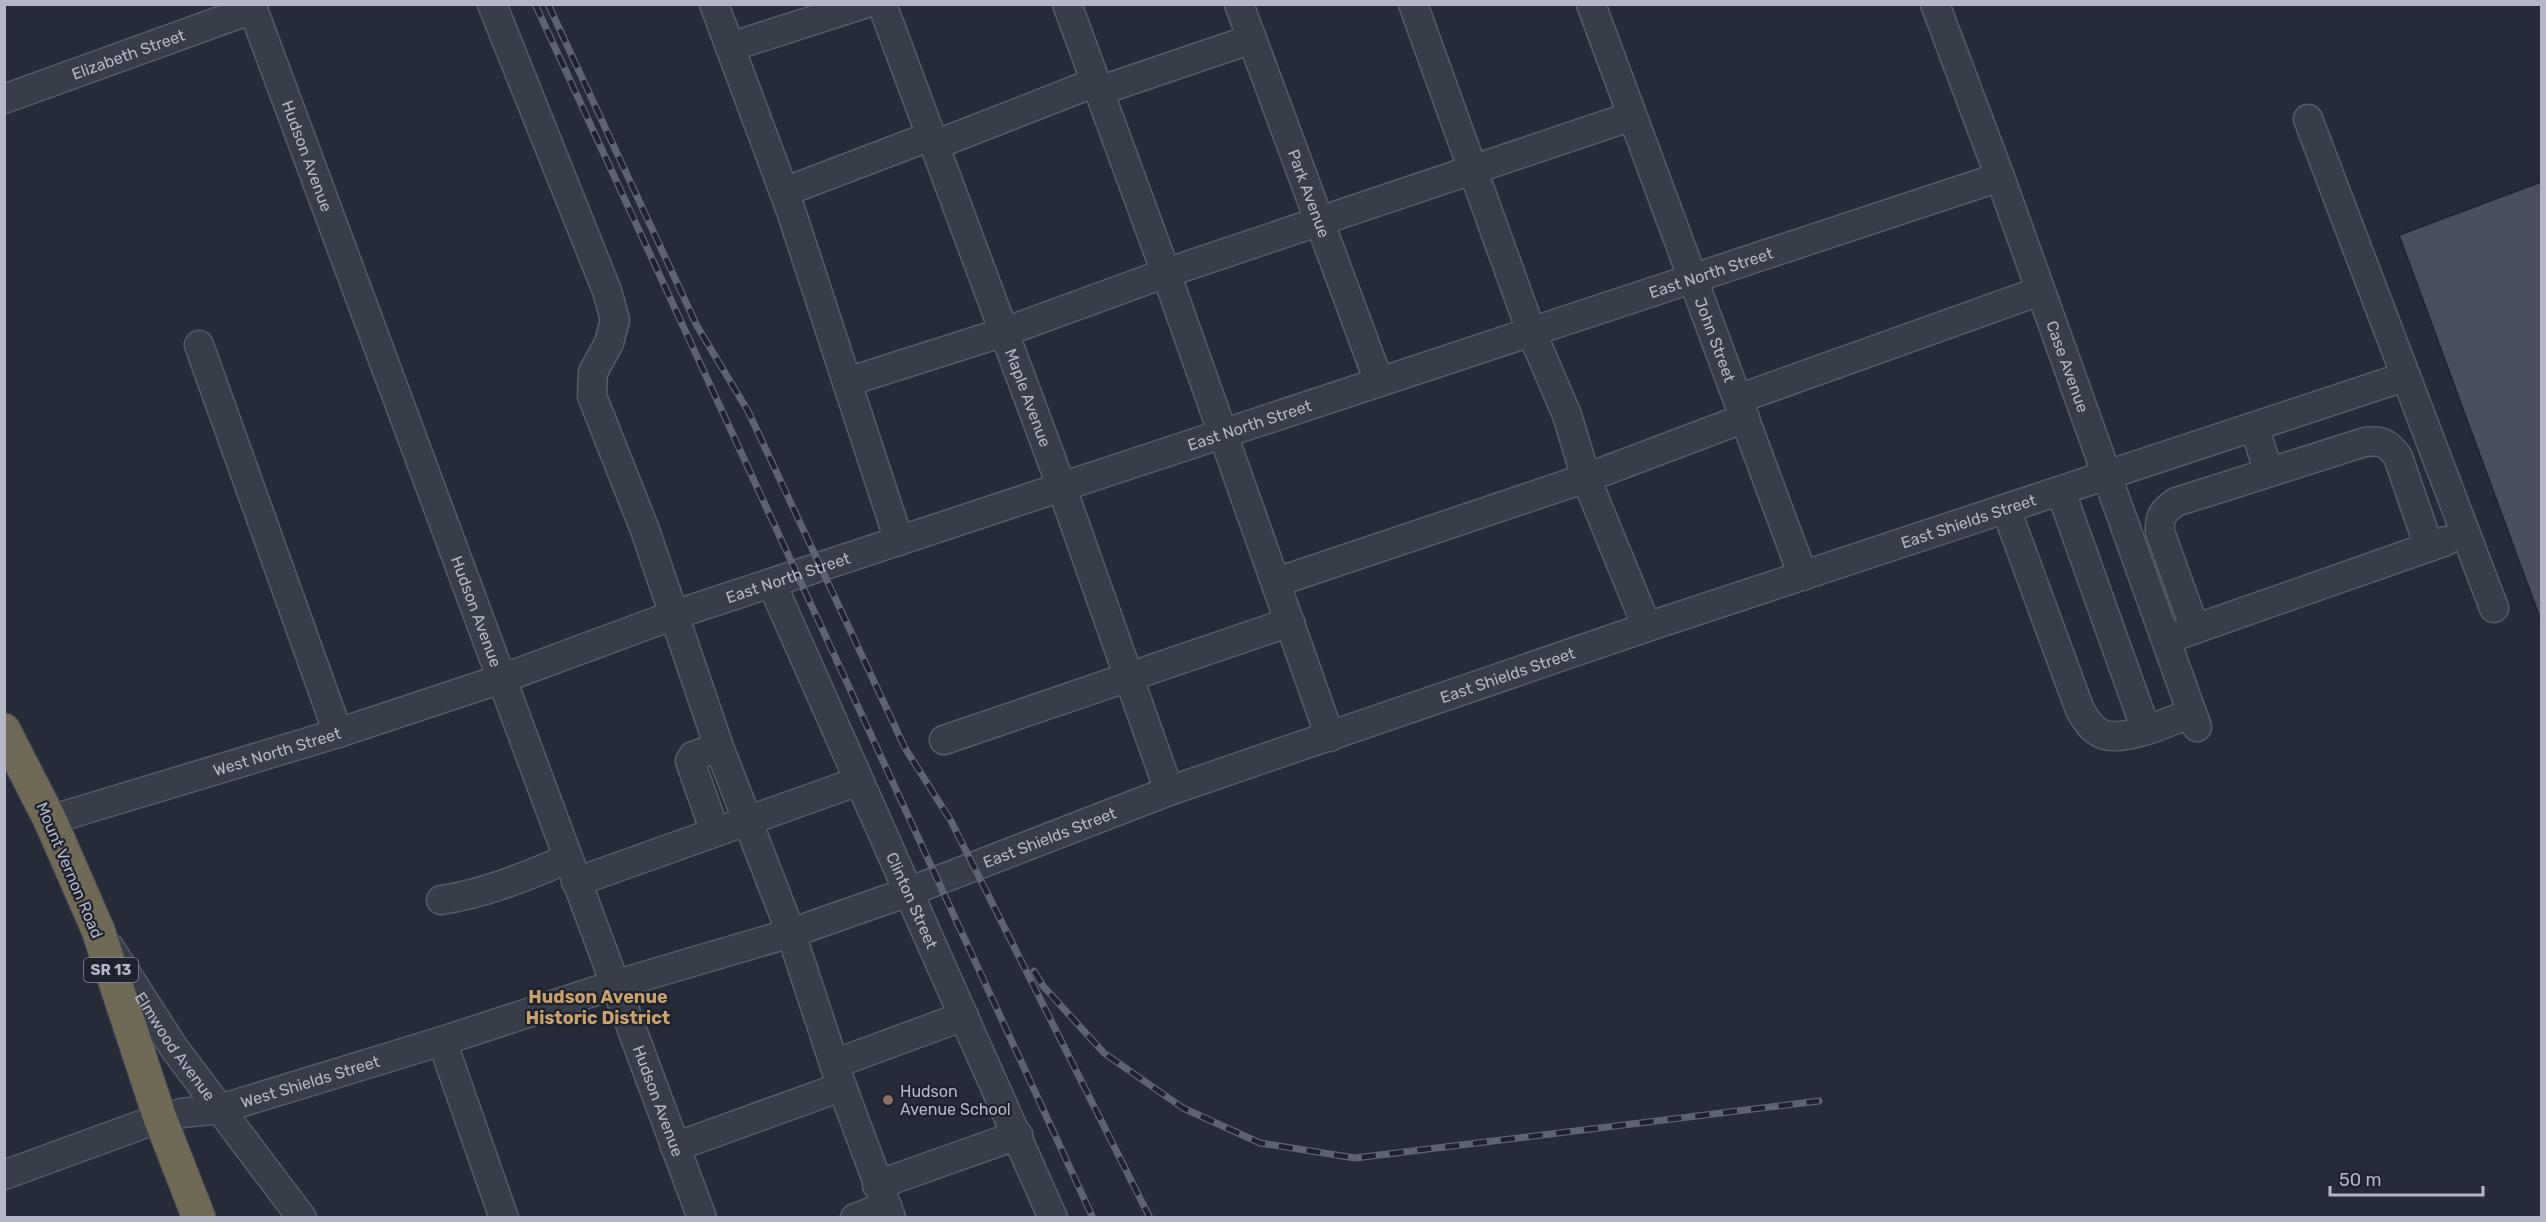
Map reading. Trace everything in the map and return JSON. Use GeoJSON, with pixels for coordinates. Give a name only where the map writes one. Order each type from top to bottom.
{"type":"FeatureCollection","features":[{"type":"Feature","properties":{"kind":"highway","name":"Mount Vernon Road"},"geometry":{"type":"LineString","coordinates":[[4,730],[50,820],[98,930],[160,1118],[199,1218]]}},
{"type":"Feature","properties":{"kind":"street"},"geometry":{"type":"LineString","coordinates":[[492,4],[607,291],[615,320],[609,343],[593,372],[592,396],[645,530],[719,747],[791,933],[838,1075],[885,1203]]}},
{"type":"Feature","properties":{"kind":"street"},"geometry":{"type":"LineString","coordinates":[[714,4],[784,192],[899,541]]}},
{"type":"Feature","properties":{"kind":"street"},"geometry":{"type":"LineString","coordinates":[[1067,4],[1166,273],[1330,737]]}},
{"type":"Feature","properties":{"kind":"street","name":"Park Avenue"},"geometry":{"type":"LineString","coordinates":[[1239,4],[1379,382]]}},
{"type":"Feature","properties":{"kind":"street"},"geometry":{"type":"LineString","coordinates":[[1413,4],[1532,331],[1567,415],[1586,478],[1647,627]]}},
{"type":"Feature","properties":{"kind":"street","name":"John Street"},"geometry":{"type":"LineString","coordinates":[[1591,4],[1803,576]]}},
{"type":"Feature","properties":{"kind":"street","name":"Case Avenue"},"geometry":{"type":"LineString","coordinates":[[1935,4],[2000,177],[2105,477],[2194,720],[2146,730]]}},
{"type":"Feature","properties":{"kind":"street"},"geometry":{"type":"LineString","coordinates":[[730,47],[884,6]]}},
{"type":"Feature","properties":{"kind":"street","name":"Maple Avenue"},"geometry":{"type":"LineString","coordinates":[[884,6],[1062,488],[1169,791]]}},
{"type":"Feature","properties":{"kind":"street","name":"Elizabeth Street"},"geometry":{"type":"LineString","coordinates":[[4,99],[252,7]]}},
{"type":"Feature","properties":{"kind":"street","name":"Hudson Avenue"},"geometry":{"type":"LineString","coordinates":[[252,7],[702,1218]]}},
{"type":"Feature","properties":{"kind":"street"},"geometry":{"type":"LineString","coordinates":[[784,192],[1097,87],[1252,39]]}},
{"type":"Feature","properties":{"kind":"street"},"geometry":{"type":"LineString","coordinates":[[847,382],[1004,332],[1166,273],[1632,116]]}},
{"type":"Feature","properties":{"kind":"street"},"geometry":{"type":"LineString","coordinates":[[2308,119],[2404,377],[2494,608]]}},
{"type":"Feature","properties":{"kind":"street","name":"East North Street"},"geometry":{"type":"LineString","coordinates":[[501,679],[674,615],[2000,177]]}},
{"type":"Feature","properties":{"kind":"street"},"geometry":{"type":"LineString","coordinates":[[1276,582],[1586,478],[1741,409],[2040,291]]}},
{"type":"Feature","properties":{"kind":"street"},"geometry":{"type":"LineString","coordinates":[[199,345],[338,733]]}},
{"type":"Feature","properties":{"kind":"street","name":"East Shields Street"},"geometry":{"type":"LineString","coordinates":[[614,985],[791,933],[908,892],[1169,791],[1647,627],[2404,377]]}},
{"type":"Feature","properties":{"kind":"street"},"geometry":{"type":"LineString","coordinates":[[2254,427],[2269,472]]}},
{"type":"Feature","properties":{"kind":"street"},"geometry":{"type":"LineString","coordinates":[[2195,629],[2160,532],[2159,519],[2166,509],[2176,502],[2365,442],[2379,441],[2389,445],[2398,457],[2429,547]]}},
{"type":"Feature","properties":{"kind":"street"},"geometry":{"type":"LineString","coordinates":[[2006,509],[2080,710],[2090,726],[2103,735],[2123,735],[2146,730],[2061,492]]}},
{"type":"Feature","properties":{"kind":"street"},"geometry":{"type":"LineString","coordinates":[[2165,639],[2466,534]]}},
{"type":"Feature","properties":{"kind":"street","name":"Clinton Street"},"geometry":{"type":"LineString","coordinates":[[772,584],[1053,1218]]}},
{"type":"Feature","properties":{"kind":"street"},"geometry":{"type":"LineString","coordinates":[[944,740],[1290,621]]}},
{"type":"Feature","properties":{"kind":"street","name":"West North Street"},"geometry":{"type":"LineString","coordinates":[[50,820],[338,733],[501,679]]}},
{"type":"Feature","properties":{"kind":"street"},"geometry":{"type":"LineString","coordinates":[[715,832],[690,761],[693,756],[719,747]]}},
{"type":"Feature","properties":{"kind":"street"},"geometry":{"type":"LineString","coordinates":[[441,900],[458,898],[526,876],[572,871],[715,832],[859,781]]}},
{"type":"Feature","properties":{"kind":"street","name":"Elmwood Avenue"},"geometry":{"type":"LineString","coordinates":[[98,930],[174,1048],[302,1218]]}},
{"type":"Feature","properties":{"kind":"street","name":"West Shields Street"},"geometry":{"type":"LineString","coordinates":[[4,1175],[160,1118],[220,1108],[442,1041],[614,985]]}},
{"type":"Feature","properties":{"kind":"street"},"geometry":{"type":"LineString","coordinates":[[675,1147],[964,1016]]}},
{"type":"Feature","properties":{"kind":"street"},"geometry":{"type":"LineString","coordinates":[[442,1041],[504,1218]]}},
{"type":"Feature","properties":{"kind":"street"},"geometry":{"type":"LineString","coordinates":[[855,1218],[1018,1135]]}},
{"type":"Feature","properties":{"kind":"building"},"geometry":{"type":"Polygon","coordinates":[[[2541,182],[2541,618],[2540,618],[2399,235],[2541,182]]]}},
{"type":"Feature","properties":{"kind":"railway"},"geometry":{"type":"LineString","coordinates":[[535,4],[1093,1218]]}},
{"type":"Feature","properties":{"kind":"railway"},"geometry":{"type":"LineString","coordinates":[[548,4],[697,326],[748,411],[905,748],[951,821],[1150,1218]]}},
{"type":"Feature","properties":{"kind":"railway"},"geometry":{"type":"LineString","coordinates":[[1034,971],[1043,986],[1104,1053],[1183,1108],[1260,1143],[1355,1158],[1819,1101]]}},
{"type":"Feature","properties":{"kind":"place","name":"Hudson Avenue School"},"geometry":{"type":"Point","coordinates":[888,1100]}},
{"type":"Feature","properties":{"kind":"district","name":"Hudson Avenue Historic District"},"geometry":{"type":"Point","coordinates":[598,1007]}}]}
